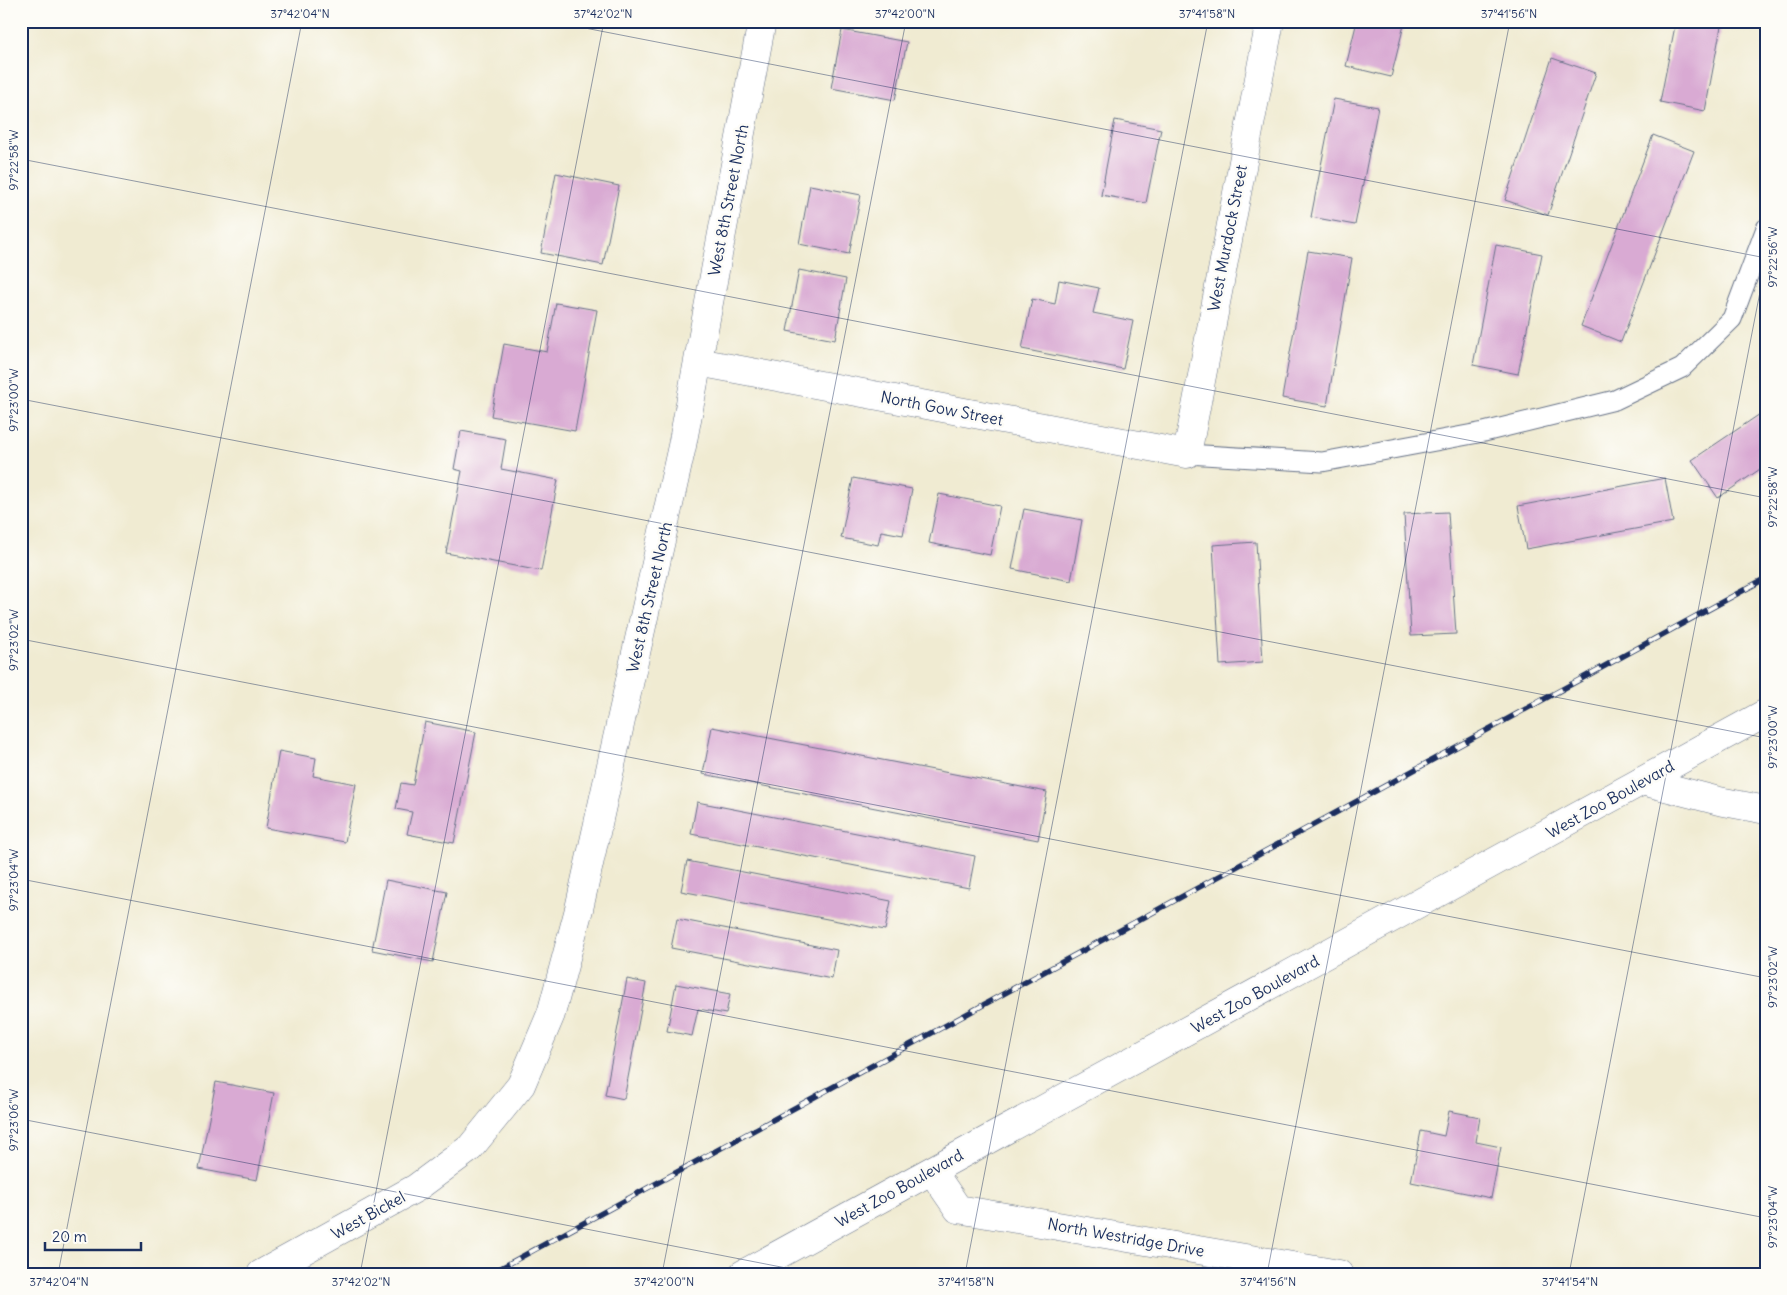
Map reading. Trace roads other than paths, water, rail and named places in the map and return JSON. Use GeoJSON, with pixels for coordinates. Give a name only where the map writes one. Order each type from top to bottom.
{"type":"FeatureCollection","features":[{"type":"Feature","properties":{"kind":"street","name":"West 8th Street North"},"geometry":{"type":"LineString","coordinates":[[470,1148],[521,1085],[551,1014],[579,909],[682,446],[762,21]]}},
{"type":"Feature","properties":{"kind":"street","name":"West Murdock Street"},"geometry":{"type":"LineString","coordinates":[[1187,454],[1270,21]]}},
{"type":"Feature","properties":{"kind":"street","name":"North Gow Street"},"geometry":{"type":"LineString","coordinates":[[698,362],[1187,454]]}},
{"type":"Feature","properties":{"kind":"street","name":"West Zoo Boulevard"},"geometry":{"type":"LineString","coordinates":[[743,1274],[1766,713]]}},
{"type":"Feature","properties":{"kind":"street"},"geometry":{"type":"LineString","coordinates":[[1642,781],[1719,801],[1766,810]]}},
{"type":"Feature","properties":{"kind":"street","name":"West Bickel"},"geometry":{"type":"LineString","coordinates":[[261,1274],[416,1188],[470,1148]]}},
{"type":"Feature","properties":{"kind":"street","name":"North Westridge Drive"},"geometry":{"type":"LineString","coordinates":[[932,1171],[958,1209],[1339,1274]]}},
{"type":"Feature","properties":{"kind":"lane"},"geometry":{"type":"LineString","coordinates":[[1187,454],[1322,462],[1484,432],[1615,400],[1682,368],[1732,318],[1766,228]]}},
{"type":"Feature","properties":{"kind":"railway"},"geometry":{"type":"LineString","coordinates":[[490,1274],[1766,578]]}}]}
